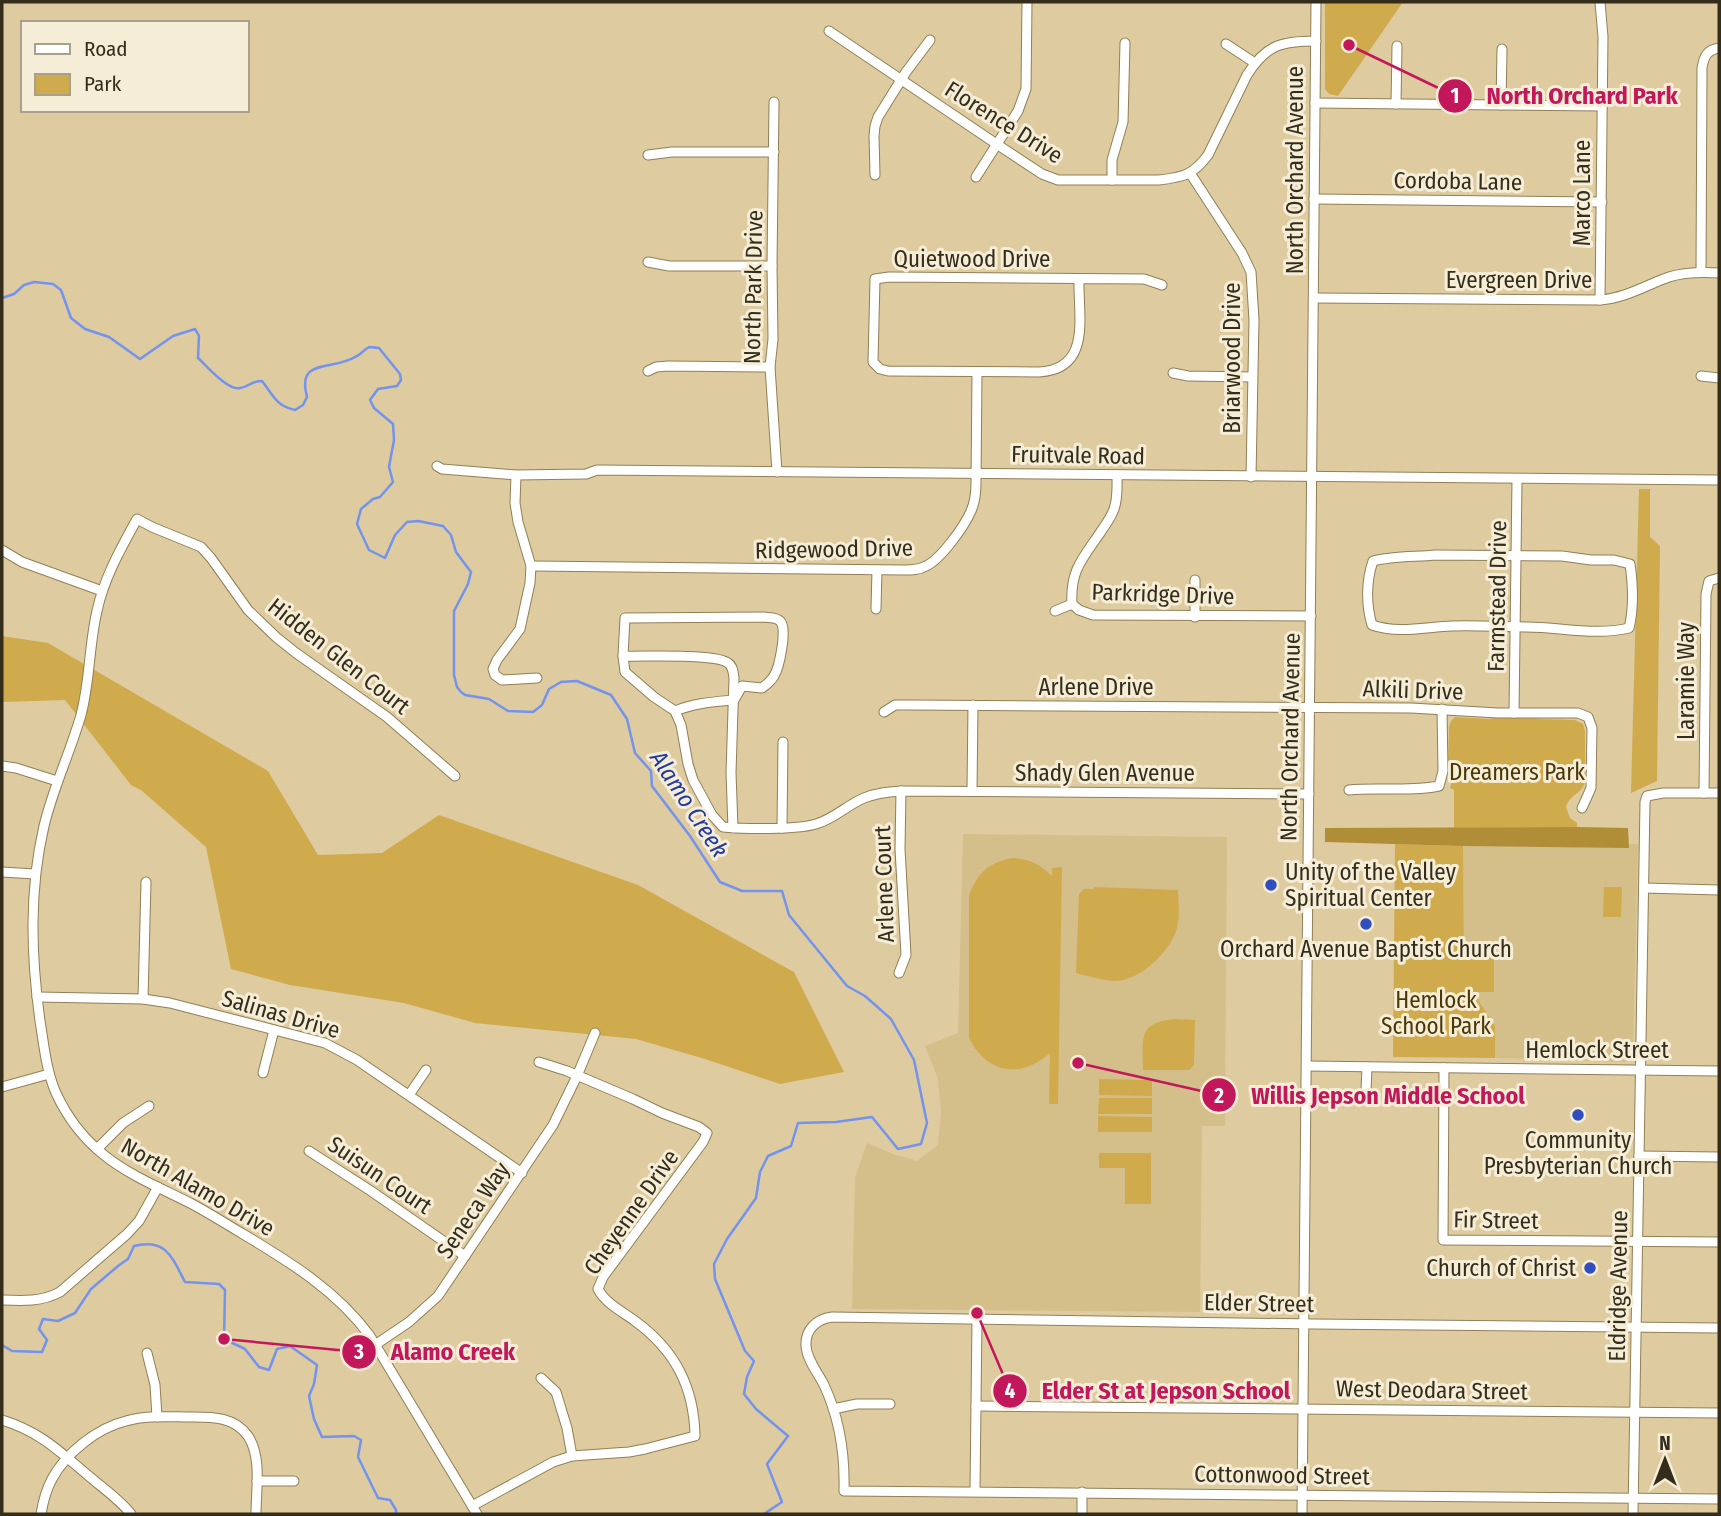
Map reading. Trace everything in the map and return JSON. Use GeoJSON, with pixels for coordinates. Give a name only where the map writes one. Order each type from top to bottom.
{"type":"FeatureCollection","features":[{"type":"Feature","properties":{"kind":"street"},"geometry":{"type":"LineString","coordinates":[[976,177],[1018,111],[1026,89],[1027,2]]}},
{"type":"Feature","properties":{"kind":"street","name":"North Orchard Avenue"},"geometry":{"type":"LineString","coordinates":[[1302,1514],[1316,2]]}},
{"type":"Feature","properties":{"kind":"street","name":"Marco Lane"},"geometry":{"type":"LineString","coordinates":[[1600,2],[1603,37],[1600,300]]}},
{"type":"Feature","properties":{"kind":"street","name":"Florence Drive"},"geometry":{"type":"LineString","coordinates":[[829,31],[1051,178],[1160,180],[1183,177],[1190,173]]}},
{"type":"Feature","properties":{"kind":"street"},"geometry":{"type":"LineString","coordinates":[[875,175],[875,126],[878,117],[901,79],[930,40]]}},
{"type":"Feature","properties":{"kind":"street"},"geometry":{"type":"LineString","coordinates":[[1190,173],[1208,155],[1255,63],[1265,52],[1284,42],[1316,41]]}},
{"type":"Feature","properties":{"kind":"street"},"geometry":{"type":"LineString","coordinates":[[1112,180],[1112,160],[1123,122],[1125,43]]}},
{"type":"Feature","properties":{"kind":"street"},"geometry":{"type":"LineString","coordinates":[[1226,44],[1255,63]]}},
{"type":"Feature","properties":{"kind":"street"},"geometry":{"type":"LineString","coordinates":[[1396,104],[1397,46]]}},
{"type":"Feature","properties":{"kind":"street"},"geometry":{"type":"LineString","coordinates":[[1702,272],[1703,68],[1707,53],[1719,48]]}},
{"type":"Feature","properties":{"kind":"street"},"geometry":{"type":"LineString","coordinates":[[1501,105],[1502,49]]}},
{"type":"Feature","properties":{"kind":"street","name":"North Park Drive"},"geometry":{"type":"LineString","coordinates":[[774,102],[773,339],[770,367],[777,472]]}},
{"type":"Feature","properties":{"kind":"street"},"geometry":{"type":"LineString","coordinates":[[1315,103],[1602,106]]}},
{"type":"Feature","properties":{"kind":"street"},"geometry":{"type":"LineString","coordinates":[[648,155],[659,152],[774,152]]}},
{"type":"Feature","properties":{"kind":"street","name":"Briarwood Drive"},"geometry":{"type":"LineString","coordinates":[[1190,173],[1242,253],[1253,281],[1251,477]]}},
{"type":"Feature","properties":{"kind":"street","name":"Cordoba Lane"},"geometry":{"type":"LineString","coordinates":[[1314,199],[1602,202]]}},
{"type":"Feature","properties":{"kind":"street"},"geometry":{"type":"LineString","coordinates":[[648,262],[669,266],[772,266]]}},
{"type":"Feature","properties":{"kind":"street","name":"Evergreen Drive"},"geometry":{"type":"LineString","coordinates":[[1314,298],[1600,300],[1628,295],[1686,273],[1719,273]]}},
{"type":"Feature","properties":{"kind":"street","name":"Quietwood Drive"},"geometry":{"type":"LineString","coordinates":[[875,279],[1079,279],[1079,341],[1069,362],[1046,372],[977,372],[888,371],[876,366],[873,356],[875,279]]}},
{"type":"Feature","properties":{"kind":"street"},"geometry":{"type":"LineString","coordinates":[[1079,279],[1144,279],[1162,285]]}},
{"type":"Feature","properties":{"kind":"street"},"geometry":{"type":"LineString","coordinates":[[648,371],[668,366],[770,367]]}},
{"type":"Feature","properties":{"kind":"street","name":"Ridgewood Drive"},"geometry":{"type":"LineString","coordinates":[[531,566],[917,570],[937,560],[972,510],[976,495],[977,372]]}},
{"type":"Feature","properties":{"kind":"street"},"geometry":{"type":"LineString","coordinates":[[1173,373],[1188,376],[1252,377]]}},
{"type":"Feature","properties":{"kind":"street"},"geometry":{"type":"LineString","coordinates":[[1701,376],[1719,378]]}},
{"type":"Feature","properties":{"kind":"street","name":"Fruitvale Road"},"geometry":{"type":"LineString","coordinates":[[437,466],[442,469],[516,475],[586,474],[597,470],[1719,481]]}},
{"type":"Feature","properties":{"kind":"street"},"geometry":{"type":"LineString","coordinates":[[516,475],[515,503],[531,566],[530,583],[520,629],[493,669],[495,675],[502,680],[537,678]]}},
{"type":"Feature","properties":{"kind":"street","name":"Parkridge Drive"},"geometry":{"type":"LineString","coordinates":[[1117,475],[1114,509],[1074,573],[1072,604],[1079,610],[1093,615],[1311,616]]}},
{"type":"Feature","properties":{"kind":"street","name":"Farmstead Drive"},"geometry":{"type":"LineString","coordinates":[[1514,713],[1517,480]]}},
{"type":"Feature","properties":{"kind":"street","name":"North Alamo Drive"},"geometry":{"type":"LineString","coordinates":[[137,519],[102,591],[80,717],[57,781],[43,831],[35,874],[32,936],[37,997],[49,1074],[69,1117],[97,1149],[119,1166],[199,1208],[268,1249],[310,1277],[349,1310],[375,1345],[475,1510]]}},
{"type":"Feature","properties":{"kind":"street","name":"Hidden Glen Court"},"geometry":{"type":"LineString","coordinates":[[137,519],[201,547],[248,610],[276,637],[387,717],[455,776]]}},
{"type":"Feature","properties":{"kind":"street"},"geometry":{"type":"LineString","coordinates":[[2,550],[22,562],[102,591]]}},
{"type":"Feature","properties":{"kind":"street"},"geometry":{"type":"LineString","coordinates":[[1436,555],[1516,556],[1562,556],[1614,560],[1630,564],[1632,615],[1629,628],[1616,631],[1451,626],[1383,629],[1372,625],[1368,613],[1368,586],[1373,561],[1436,555]]}},
{"type":"Feature","properties":{"kind":"street"},"geometry":{"type":"LineString","coordinates":[[876,609],[877,570]]}},
{"type":"Feature","properties":{"kind":"street","name":"Laramie Way"},"geometry":{"type":"LineString","coordinates":[[1704,793],[1706,594],[1709,580],[1719,578]]}},
{"type":"Feature","properties":{"kind":"street"},"geometry":{"type":"LineString","coordinates":[[1195,580],[1195,617]]}},
{"type":"Feature","properties":{"kind":"street"},"geometry":{"type":"LineString","coordinates":[[1055,611],[1072,604]]}},
{"type":"Feature","properties":{"kind":"street"},"geometry":{"type":"LineString","coordinates":[[623,656],[711,658],[726,661],[732,666],[733,828],[723,827],[712,815],[693,780],[681,725],[675,711],[625,672],[623,656],[625,618],[763,617],[780,621],[783,638],[778,667],[773,678],[762,688],[742,686],[734,700]]}},
{"type":"Feature","properties":{"kind":"street"},"geometry":{"type":"LineString","coordinates":[[675,711],[701,702],[734,700]]}},
{"type":"Feature","properties":{"kind":"street","name":"Arlene Drive"},"geometry":{"type":"LineString","coordinates":[[884,712],[895,705],[1310,708]]}},
{"type":"Feature","properties":{"kind":"street"},"geometry":{"type":"LineString","coordinates":[[972,791],[973,705]]}},
{"type":"Feature","properties":{"kind":"street","name":"Alkili Drive"},"geometry":{"type":"LineString","coordinates":[[1310,708],[1578,713],[1588,717],[1592,728],[1591,788],[1582,808]]}},
{"type":"Feature","properties":{"kind":"street"},"geometry":{"type":"LineString","coordinates":[[1349,790],[1425,789],[1439,786],[1443,771],[1442,709]]}},
{"type":"Feature","properties":{"kind":"street"},"geometry":{"type":"LineString","coordinates":[[782,828],[783,742]]}},
{"type":"Feature","properties":{"kind":"street"},"geometry":{"type":"LineString","coordinates":[[2,766],[57,781]]}},
{"type":"Feature","properties":{"kind":"street","name":"Shady Glen Avenue"},"geometry":{"type":"LineString","coordinates":[[733,828],[782,828],[816,824],[862,799],[879,793],[901,791],[1309,794]]}},
{"type":"Feature","properties":{"kind":"street","name":"Arlene Court"},"geometry":{"type":"LineString","coordinates":[[899,973],[906,955],[900,849],[901,791]]}},
{"type":"Feature","properties":{"kind":"street","name":"Eldridge Avenue"},"geometry":{"type":"LineString","coordinates":[[1633,1514],[1644,809],[1647,796],[1663,793],[1719,793]]}},
{"type":"Feature","properties":{"kind":"street"},"geometry":{"type":"LineString","coordinates":[[2,872],[35,874]]}},
{"type":"Feature","properties":{"kind":"street"},"geometry":{"type":"LineString","coordinates":[[143,999],[146,882]]}},
{"type":"Feature","properties":{"kind":"street"},"geometry":{"type":"LineString","coordinates":[[1644,888],[1719,890]]}},
{"type":"Feature","properties":{"kind":"street","name":"Salinas Drive"},"geometry":{"type":"LineString","coordinates":[[37,997],[143,999],[170,1003],[325,1043],[337,1048],[522,1173]]}},
{"type":"Feature","properties":{"kind":"street"},"geometry":{"type":"LineString","coordinates":[[263,1073],[274,1030]]}},
{"type":"Feature","properties":{"kind":"street","name":"Seneca Way"},"geometry":{"type":"LineString","coordinates":[[375,1345],[439,1296],[553,1125],[595,1032]]}},
{"type":"Feature","properties":{"kind":"street"},"geometry":{"type":"LineString","coordinates":[[539,1062],[577,1076]]}},
{"type":"Feature","properties":{"kind":"street","name":"Hemlock Street"},"geometry":{"type":"LineString","coordinates":[[1307,1066],[1719,1071]]}},
{"type":"Feature","properties":{"kind":"street"},"geometry":{"type":"LineString","coordinates":[[1362,1101],[1366,1091],[1367,1067]]}},
{"type":"Feature","properties":{"kind":"street","name":"Fir Street"},"geometry":{"type":"LineString","coordinates":[[1444,1068],[1443,1240],[1719,1242]]}},
{"type":"Feature","properties":{"kind":"street"},"geometry":{"type":"LineString","coordinates":[[409,1096],[426,1070]]}},
{"type":"Feature","properties":{"kind":"street"},"geometry":{"type":"LineString","coordinates":[[2,1087],[49,1074]]}},
{"type":"Feature","properties":{"kind":"street","name":"Cheyenne Drive"},"geometry":{"type":"LineString","coordinates":[[475,1510],[553,1462],[572,1457],[629,1452],[695,1436],[694,1421],[681,1371],[657,1339],[598,1290],[603,1277],[707,1133],[699,1127],[662,1114],[577,1076]]}},
{"type":"Feature","properties":{"kind":"street"},"geometry":{"type":"LineString","coordinates":[[97,1149],[123,1123],[149,1106]]}},
{"type":"Feature","properties":{"kind":"street","name":"Suisun Court"},"geometry":{"type":"LineString","coordinates":[[309,1151],[465,1256]]}},
{"type":"Feature","properties":{"kind":"street"},"geometry":{"type":"LineString","coordinates":[[1639,1156],[1719,1157]]}},
{"type":"Feature","properties":{"kind":"street"},"geometry":{"type":"LineString","coordinates":[[2,1300],[35,1301],[60,1292],[127,1234],[139,1220],[158,1187]]}},
{"type":"Feature","properties":{"kind":"street","name":"Elder Street"},"geometry":{"type":"LineString","coordinates":[[833,1409],[806,1345],[813,1325],[828,1318],[1719,1328]]}},
{"type":"Feature","properties":{"kind":"street"},"geometry":{"type":"LineString","coordinates":[[975,1491],[977,1318]]}},
{"type":"Feature","properties":{"kind":"street"},"geometry":{"type":"LineString","coordinates":[[147,1353],[156,1385],[157,1418]]}},
{"type":"Feature","properties":{"kind":"street"},"geometry":{"type":"LineString","coordinates":[[541,1378],[556,1392],[572,1457]]}},
{"type":"Feature","properties":{"kind":"street"},"geometry":{"type":"LineString","coordinates":[[833,1409],[857,1404],[890,1404]]}},
{"type":"Feature","properties":{"kind":"street","name":"West Deodara Street"},"geometry":{"type":"LineString","coordinates":[[976,1406],[1719,1413]]}},
{"type":"Feature","properties":{"kind":"street","name":"Cottonwood Street"},"geometry":{"type":"LineString","coordinates":[[833,1409],[843,1449],[844,1491],[1719,1499]]}},
{"type":"Feature","properties":{"kind":"street"},"geometry":{"type":"LineString","coordinates":[[41,1514],[51,1481],[67,1458],[91,1437],[124,1421],[212,1417],[232,1422],[247,1435],[252,1444],[257,1465],[256,1514]]}},
{"type":"Feature","properties":{"kind":"street"},"geometry":{"type":"LineString","coordinates":[[2,1420],[25,1428],[50,1443],[131,1514]]}},
{"type":"Feature","properties":{"kind":"street"},"geometry":{"type":"LineString","coordinates":[[257,1481],[294,1481]]}},
{"type":"Feature","properties":{"kind":"street"},"geometry":{"type":"LineString","coordinates":[[1082,1492],[1082,1514]]}},
{"type":"Feature","properties":{"kind":"shaded area"},"geometry":{"type":"Polygon","coordinates":[[[1325,828],[1628,828],[1629,848],[1325,842],[1325,828]]]}},
{"type":"Feature","properties":{"kind":"shaded area"},"geometry":{"type":"Polygon","coordinates":[[[963,834],[1227,837],[1225,1126],[1202,1126],[1200,1312],[852,1309],[855,1178],[867,1143],[917,1161],[938,1145],[941,1112],[938,1079],[925,1046],[958,1033],[963,834]]]}},
{"type":"Feature","properties":{"kind":"shaded area"},"geometry":{"type":"Polygon","coordinates":[[[1638,844],[1631,1059],[1625,1062],[1495,1058],[1495,1026],[1464,978],[1463,846],[1638,844]]]}},
{"type":"Feature","properties":{"kind":"green space"},"geometry":{"type":"Polygon","coordinates":[[[1325,2],[1403,2],[1338,96],[1329,94],[1325,89],[1325,2]]]}},
{"type":"Feature","properties":{"kind":"green space"},"geometry":{"type":"Polygon","coordinates":[[[1639,489],[1650,489],[1650,537],[1660,546],[1657,781],[1631,793],[1639,489]]]}},
{"type":"Feature","properties":{"kind":"green space"},"geometry":{"type":"Polygon","coordinates":[[[2,636],[48,643],[268,771],[318,855],[382,853],[439,815],[638,885],[794,972],[844,1072],[780,1084],[636,1039],[475,1023],[404,1003],[290,985],[231,969],[206,847],[141,790],[131,785],[65,700],[2,702],[2,636]]]}},
{"type":"Feature","properties":{"kind":"green space","name":"Dreamers Park"},"geometry":{"type":"Polygon","coordinates":[[[1455,717],[1529,717],[1575,720],[1583,724],[1585,782],[1566,807],[1577,827],[1454,828],[1454,790],[1450,788],[1452,779],[1448,766],[1449,727],[1455,717]]]}},
{"type":"Feature","properties":{"kind":"green space","name":"Hemlock School Park"},"geometry":{"type":"Polygon","coordinates":[[[1395,844],[1463,846],[1464,958],[1494,958],[1494,992],[1473,992],[1495,1026],[1495,1058],[1393,1057],[1395,844]]]}},
{"type":"Feature","properties":{"kind":"green space"},"geometry":{"type":"Polygon","coordinates":[[[1013,858],[1034,863],[1052,876],[1052,868],[1062,867],[1058,1104],[1049,1104],[1050,1053],[1028,1067],[1005,1069],[985,1059],[969,1038],[969,896],[985,870],[997,862],[1013,858]]]}},
{"type":"Feature","properties":{"kind":"green space"},"geometry":{"type":"Polygon","coordinates":[[[1095,887],[1178,890],[1178,923],[1170,943],[1155,962],[1135,976],[1114,981],[1076,973],[1079,894],[1084,889],[1095,887]]]}},
{"type":"Feature","properties":{"kind":"green space"},"geometry":{"type":"Polygon","coordinates":[[[1604,887],[1622,887],[1621,917],[1603,917],[1604,887]]]}},
{"type":"Feature","properties":{"kind":"green space"},"geometry":{"type":"Polygon","coordinates":[[[1176,1019],[1195,1020],[1194,1065],[1189,1070],[1143,1070],[1143,1041],[1148,1028],[1176,1019]]]}},
{"type":"Feature","properties":{"kind":"green space"},"geometry":{"type":"Polygon","coordinates":[[[1099,1079],[1152,1080],[1152,1096],[1099,1095],[1099,1079]]]}},
{"type":"Feature","properties":{"kind":"green space"},"geometry":{"type":"Polygon","coordinates":[[[1099,1098],[1152,1098],[1152,1114],[1098,1114],[1099,1098]]]}},
{"type":"Feature","properties":{"kind":"green space"},"geometry":{"type":"Polygon","coordinates":[[[1098,1116],[1152,1117],[1152,1132],[1098,1132],[1098,1116]]]}},
{"type":"Feature","properties":{"kind":"green space"},"geometry":{"type":"Polygon","coordinates":[[[1099,1153],[1151,1153],[1151,1204],[1125,1204],[1125,1168],[1099,1168],[1099,1153]]]}},
{"type":"Feature","properties":{"kind":"waterway","name":"Alamo Creek"},"geometry":{"type":"LineString","coordinates":[[2,298],[34,282],[53,284],[61,290],[71,318],[85,329],[109,337],[140,359],[173,336],[195,329],[199,336],[198,358],[224,382],[240,388],[262,381],[279,403],[295,410],[303,405],[307,397],[305,384],[312,370],[346,361],[369,347],[379,348],[400,374],[401,380],[397,386],[378,389],[370,400],[374,408],[393,424],[394,440],[389,467],[393,482],[380,497],[361,509],[357,524],[369,550],[385,558],[395,535],[407,522],[418,521],[443,526],[451,535],[456,552],[471,572],[454,611],[454,675],[457,687],[465,695],[489,699],[508,711],[533,712],[542,705],[549,689],[561,682],[577,681],[611,695],[627,719],[635,753],[651,771],[652,786],[690,836],[720,882],[742,891],[782,891],[789,915],[847,986],[865,996],[891,1019],[914,1060],[927,1123],[921,1144],[898,1149],[872,1117],[798,1123],[791,1146],[768,1156],[760,1172],[756,1198],[727,1239],[714,1264],[715,1279],[745,1351],[754,1361],[744,1394],[756,1409],[788,1436],[767,1464],[782,1502],[764,1514]]}},
{"type":"Feature","properties":{"kind":"waterway","name":"Alamo Creek"},"geometry":{"type":"LineString","coordinates":[[2,1345],[12,1351],[42,1352],[47,1340],[39,1329],[43,1319],[58,1321],[75,1313],[91,1289],[128,1259],[134,1246],[145,1244],[161,1247],[172,1258],[185,1282],[219,1284],[225,1290],[224,1339],[245,1349],[259,1367],[269,1370],[277,1349],[290,1346],[317,1365],[309,1396],[314,1419],[322,1437],[354,1436],[361,1440],[358,1457],[378,1498],[390,1500],[396,1514]]}},
{"type":"Feature","properties":{"kind":"place","name":"North Orchard Park"},"geometry":{"type":"Point","coordinates":[1349,45]}},
{"type":"Feature","properties":{"kind":"place","name":"Unity of the Valley Spiritual Center"},"geometry":{"type":"Point","coordinates":[1271,885]}},
{"type":"Feature","properties":{"kind":"place","name":"Orchard Avenue Baptist Church"},"geometry":{"type":"Point","coordinates":[1366,924]}},
{"type":"Feature","properties":{"kind":"place","name":"Willis Jepson Middle School"},"geometry":{"type":"Point","coordinates":[1078,1063]}},
{"type":"Feature","properties":{"kind":"place","name":"Community Presbyterian Church"},"geometry":{"type":"Point","coordinates":[1578,1115]}},
{"type":"Feature","properties":{"kind":"place","name":"Church of Christ"},"geometry":{"type":"Point","coordinates":[1590,1268]}},
{"type":"Feature","properties":{"kind":"place","name":"Elder St at Jepson School"},"geometry":{"type":"Point","coordinates":[977,1313]}},
{"type":"Feature","properties":{"kind":"place","name":"Alamo Creek"},"geometry":{"type":"Point","coordinates":[224,1339]}}]}
